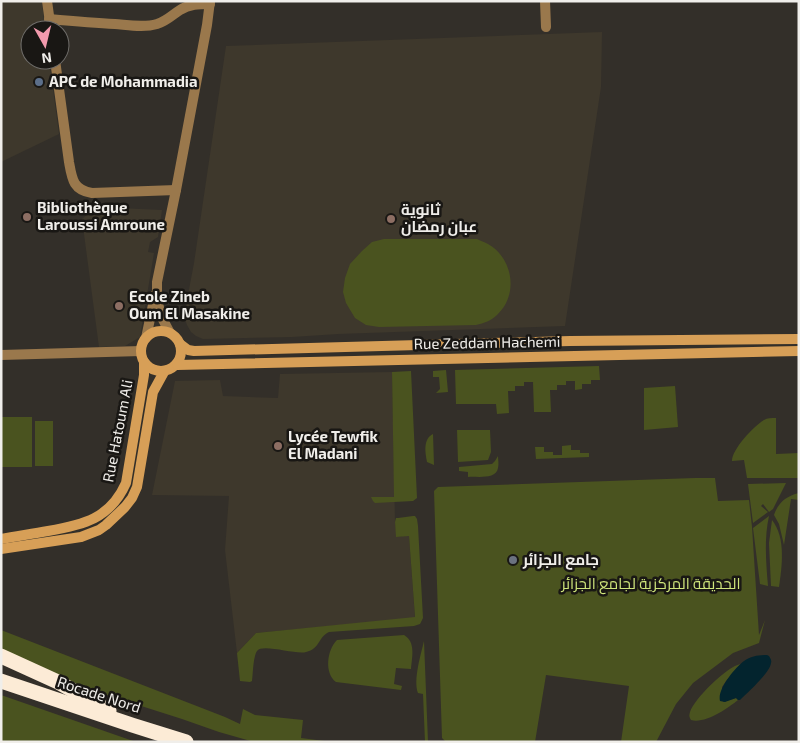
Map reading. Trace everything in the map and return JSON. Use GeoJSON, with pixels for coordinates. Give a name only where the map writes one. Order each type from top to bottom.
{"type":"FeatureCollection","features":[{"type":"Feature","properties":{"kind":"highway"},"geometry":{"type":"LineString","coordinates":[[1,656],[83,695],[132,725]]}},
{"type":"Feature","properties":{"kind":"highway","name":"Rocade Nord"},"geometry":{"type":"LineString","coordinates":[[1,681],[186,742]]}},
{"type":"Feature","properties":{"kind":"street"},"geometry":{"type":"LineString","coordinates":[[46,1],[49,19],[133,25],[158,24],[179,10],[210,2],[176,190],[157,282],[146,338],[141,348],[141,355],[149,368],[164,372],[171,370],[177,365],[182,351],[180,344],[170,333],[161,316],[157,282]]}},
{"type":"Feature","properties":{"kind":"street"},"geometry":{"type":"LineString","coordinates":[[545,1],[546,27]]}},
{"type":"Feature","properties":{"kind":"street"},"geometry":{"type":"LineString","coordinates":[[56,70],[71,176],[78,188],[84,192],[92,193],[176,190]]}},
{"type":"Feature","properties":{"kind":"street"},"geometry":{"type":"LineString","coordinates":[[146,338],[156,332],[170,333]]}},
{"type":"Feature","properties":{"kind":"street","name":"Rue Zeddam Hachemi"},"geometry":{"type":"LineString","coordinates":[[180,344],[188,350],[194,351],[570,341],[799,339]]}},
{"type":"Feature","properties":{"kind":"street"},"geometry":{"type":"LineString","coordinates":[[1,355],[141,351]]}},
{"type":"Feature","properties":{"kind":"street","name":"Rue Zeddam Hachemi"},"geometry":{"type":"LineString","coordinates":[[177,365],[799,351]]}},
{"type":"Feature","properties":{"kind":"street","name":"Rue Hatoum Ali"},"geometry":{"type":"LineString","coordinates":[[1,539],[86,523],[100,516],[117,499],[126,482],[144,376],[144,362]]}},
{"type":"Feature","properties":{"kind":"street","name":"Rue Hatoum Ali"},"geometry":{"type":"LineString","coordinates":[[1,549],[91,534],[106,525],[125,507],[137,487],[153,392],[156,383],[164,372]]}},
{"type":"Feature","properties":{"kind":"shaded area"},"geometry":{"type":"Polygon","coordinates":[[[1,1],[42,1],[44,20],[20,20],[20,70],[50,70],[59,134],[1,162],[1,1]]]}},
{"type":"Feature","properties":{"kind":"shaded area","name":"ثانوية عبان رمضان"},"geometry":{"type":"Polygon","coordinates":[[[602,32],[601,87],[565,326],[203,339],[191,332],[184,316],[194,263],[226,46],[602,32]]]}},
{"type":"Feature","properties":{"kind":"shaded area"},"geometry":{"type":"Polygon","coordinates":[[[96,207],[162,210],[158,237],[150,242],[148,252],[154,253],[140,337],[125,346],[99,347],[82,219],[96,207]]]}},
{"type":"Feature","properties":{"kind":"shaded area"},"geometry":{"type":"Polygon","coordinates":[[[392,372],[395,522],[397,537],[409,535],[415,618],[256,633],[237,653],[225,550],[229,496],[152,495],[175,381],[220,380],[223,396],[278,398],[280,374],[392,372]]]}},
{"type":"Feature","properties":{"kind":"green space"},"geometry":{"type":"Polygon","coordinates":[[[384,239],[477,239],[487,243],[503,258],[508,267],[510,287],[504,307],[492,319],[476,325],[379,327],[366,325],[355,318],[346,303],[343,292],[345,278],[350,264],[362,251],[372,242],[384,239]]]}},
{"type":"Feature","properties":{"kind":"green space"},"geometry":{"type":"Polygon","coordinates":[[[599,366],[600,380],[591,380],[591,384],[582,384],[582,389],[575,390],[575,381],[566,381],[566,385],[557,385],[557,390],[550,390],[551,412],[534,412],[533,382],[524,382],[524,386],[515,386],[515,391],[508,391],[509,413],[497,414],[496,404],[456,404],[455,370],[599,366]]]}},
{"type":"Feature","properties":{"kind":"green space"},"geometry":{"type":"Polygon","coordinates":[[[446,370],[448,392],[436,393],[440,389],[439,377],[433,377],[433,371],[446,370]]]}},
{"type":"Feature","properties":{"kind":"green space"},"geometry":{"type":"Polygon","coordinates":[[[411,371],[417,498],[413,501],[375,503],[371,497],[394,497],[392,372],[411,371]]]}},
{"type":"Feature","properties":{"kind":"green space"},"geometry":{"type":"Polygon","coordinates":[[[675,386],[678,427],[644,430],[644,388],[675,386]]]}},
{"type":"Feature","properties":{"kind":"green space"},"geometry":{"type":"Polygon","coordinates":[[[1,417],[32,417],[32,467],[1,467],[1,417]]]}},
{"type":"Feature","properties":{"kind":"green space"},"geometry":{"type":"Polygon","coordinates":[[[776,418],[776,454],[799,453],[799,478],[747,478],[744,460],[732,461],[733,456],[749,432],[767,419],[776,418]]]}},
{"type":"Feature","properties":{"kind":"green space"},"geometry":{"type":"Polygon","coordinates":[[[35,421],[53,421],[53,466],[35,466],[35,421]]]}},
{"type":"Feature","properties":{"kind":"green space"},"geometry":{"type":"Polygon","coordinates":[[[457,430],[490,430],[491,452],[488,460],[458,462],[457,430]]]}},
{"type":"Feature","properties":{"kind":"green space"},"geometry":{"type":"Polygon","coordinates":[[[433,434],[434,465],[427,462],[425,450],[426,442],[433,434]]]}},
{"type":"Feature","properties":{"kind":"green space"},"geometry":{"type":"Polygon","coordinates":[[[571,445],[571,450],[589,453],[589,457],[536,459],[535,447],[544,447],[544,452],[553,452],[553,455],[562,455],[562,446],[571,445]]]}},
{"type":"Feature","properties":{"kind":"green space"},"geometry":{"type":"Polygon","coordinates":[[[498,456],[497,472],[490,476],[468,477],[468,472],[459,471],[459,467],[492,464],[498,456]]]}},
{"type":"Feature","properties":{"kind":"green space","name":"الحديقة المركزية لجامع الجزائر"},"geometry":{"type":"Polygon","coordinates":[[[715,478],[718,501],[749,500],[759,635],[765,620],[759,643],[733,653],[693,683],[676,704],[656,742],[621,742],[629,686],[546,675],[535,742],[446,742],[442,738],[434,491],[438,487],[715,478]]]}},
{"type":"Feature","properties":{"kind":"green space"},"geometry":{"type":"Polygon","coordinates":[[[786,483],[773,509],[769,512],[763,504],[761,506],[768,512],[753,523],[748,484],[786,483]]]}},
{"type":"Feature","properties":{"kind":"green space"},"geometry":{"type":"Polygon","coordinates":[[[799,493],[799,500],[791,499],[784,545],[779,524],[774,515],[783,501],[799,493]]]}},
{"type":"Feature","properties":{"kind":"green space"},"geometry":{"type":"Polygon","coordinates":[[[415,516],[418,526],[423,618],[420,624],[329,632],[325,634],[317,646],[306,652],[260,649],[255,657],[252,681],[240,681],[237,653],[256,633],[415,617],[409,536],[396,537],[395,522],[396,518],[415,516]]]}},
{"type":"Feature","properties":{"kind":"green space"},"geometry":{"type":"Polygon","coordinates":[[[769,516],[766,542],[768,586],[760,584],[753,528],[769,516]]]}},
{"type":"Feature","properties":{"kind":"green space"},"geometry":{"type":"Polygon","coordinates":[[[772,520],[779,535],[782,552],[779,587],[771,586],[769,543],[772,520]]]}},
{"type":"Feature","properties":{"kind":"green space"},"geometry":{"type":"Polygon","coordinates":[[[1,630],[240,724],[243,709],[255,715],[303,720],[301,738],[332,742],[254,742],[91,690],[1,653],[1,630]]]}},
{"type":"Feature","properties":{"kind":"green space"},"geometry":{"type":"Polygon","coordinates":[[[404,635],[412,646],[412,655],[411,669],[396,668],[394,684],[402,686],[401,690],[336,682],[332,678],[328,661],[331,650],[337,640],[404,635]]]}},
{"type":"Feature","properties":{"kind":"green space"},"geometry":{"type":"Polygon","coordinates":[[[424,641],[428,742],[425,742],[423,694],[418,693],[416,681],[424,641]]]}},
{"type":"Feature","properties":{"kind":"green space"},"geometry":{"type":"Polygon","coordinates":[[[741,664],[722,687],[723,702],[736,698],[738,700],[709,718],[697,721],[691,720],[690,712],[704,692],[720,677],[741,664]]]}},
{"type":"Feature","properties":{"kind":"green space"},"geometry":{"type":"Polygon","coordinates":[[[1,695],[136,742],[1,741],[1,695]]]}},
{"type":"Feature","properties":{"kind":"water"},"geometry":{"type":"Polygon","coordinates":[[[767,655],[771,660],[770,667],[753,688],[740,700],[736,698],[725,702],[720,701],[724,685],[740,664],[752,657],[767,655]]]}},
{"type":"Feature","properties":{"kind":"place","name":"APC de Mohammadia"},"geometry":{"type":"Point","coordinates":[39,82]}},
{"type":"Feature","properties":{"kind":"place","name":"Bibliothèque Laroussi Amroune"},"geometry":{"type":"Point","coordinates":[27,217]}},
{"type":"Feature","properties":{"kind":"place","name":"ثانوية عبان رمضان"},"geometry":{"type":"Point","coordinates":[391,219]}},
{"type":"Feature","properties":{"kind":"place","name":"Ecole Zineb Oum El Masakine"},"geometry":{"type":"Point","coordinates":[119,306]}},
{"type":"Feature","properties":{"kind":"place","name":"Lycée Tewfik El Madani"},"geometry":{"type":"Point","coordinates":[278,446]}},
{"type":"Feature","properties":{"kind":"place","name":"جامع الجزائر"},"geometry":{"type":"Point","coordinates":[513,560]}}]}
